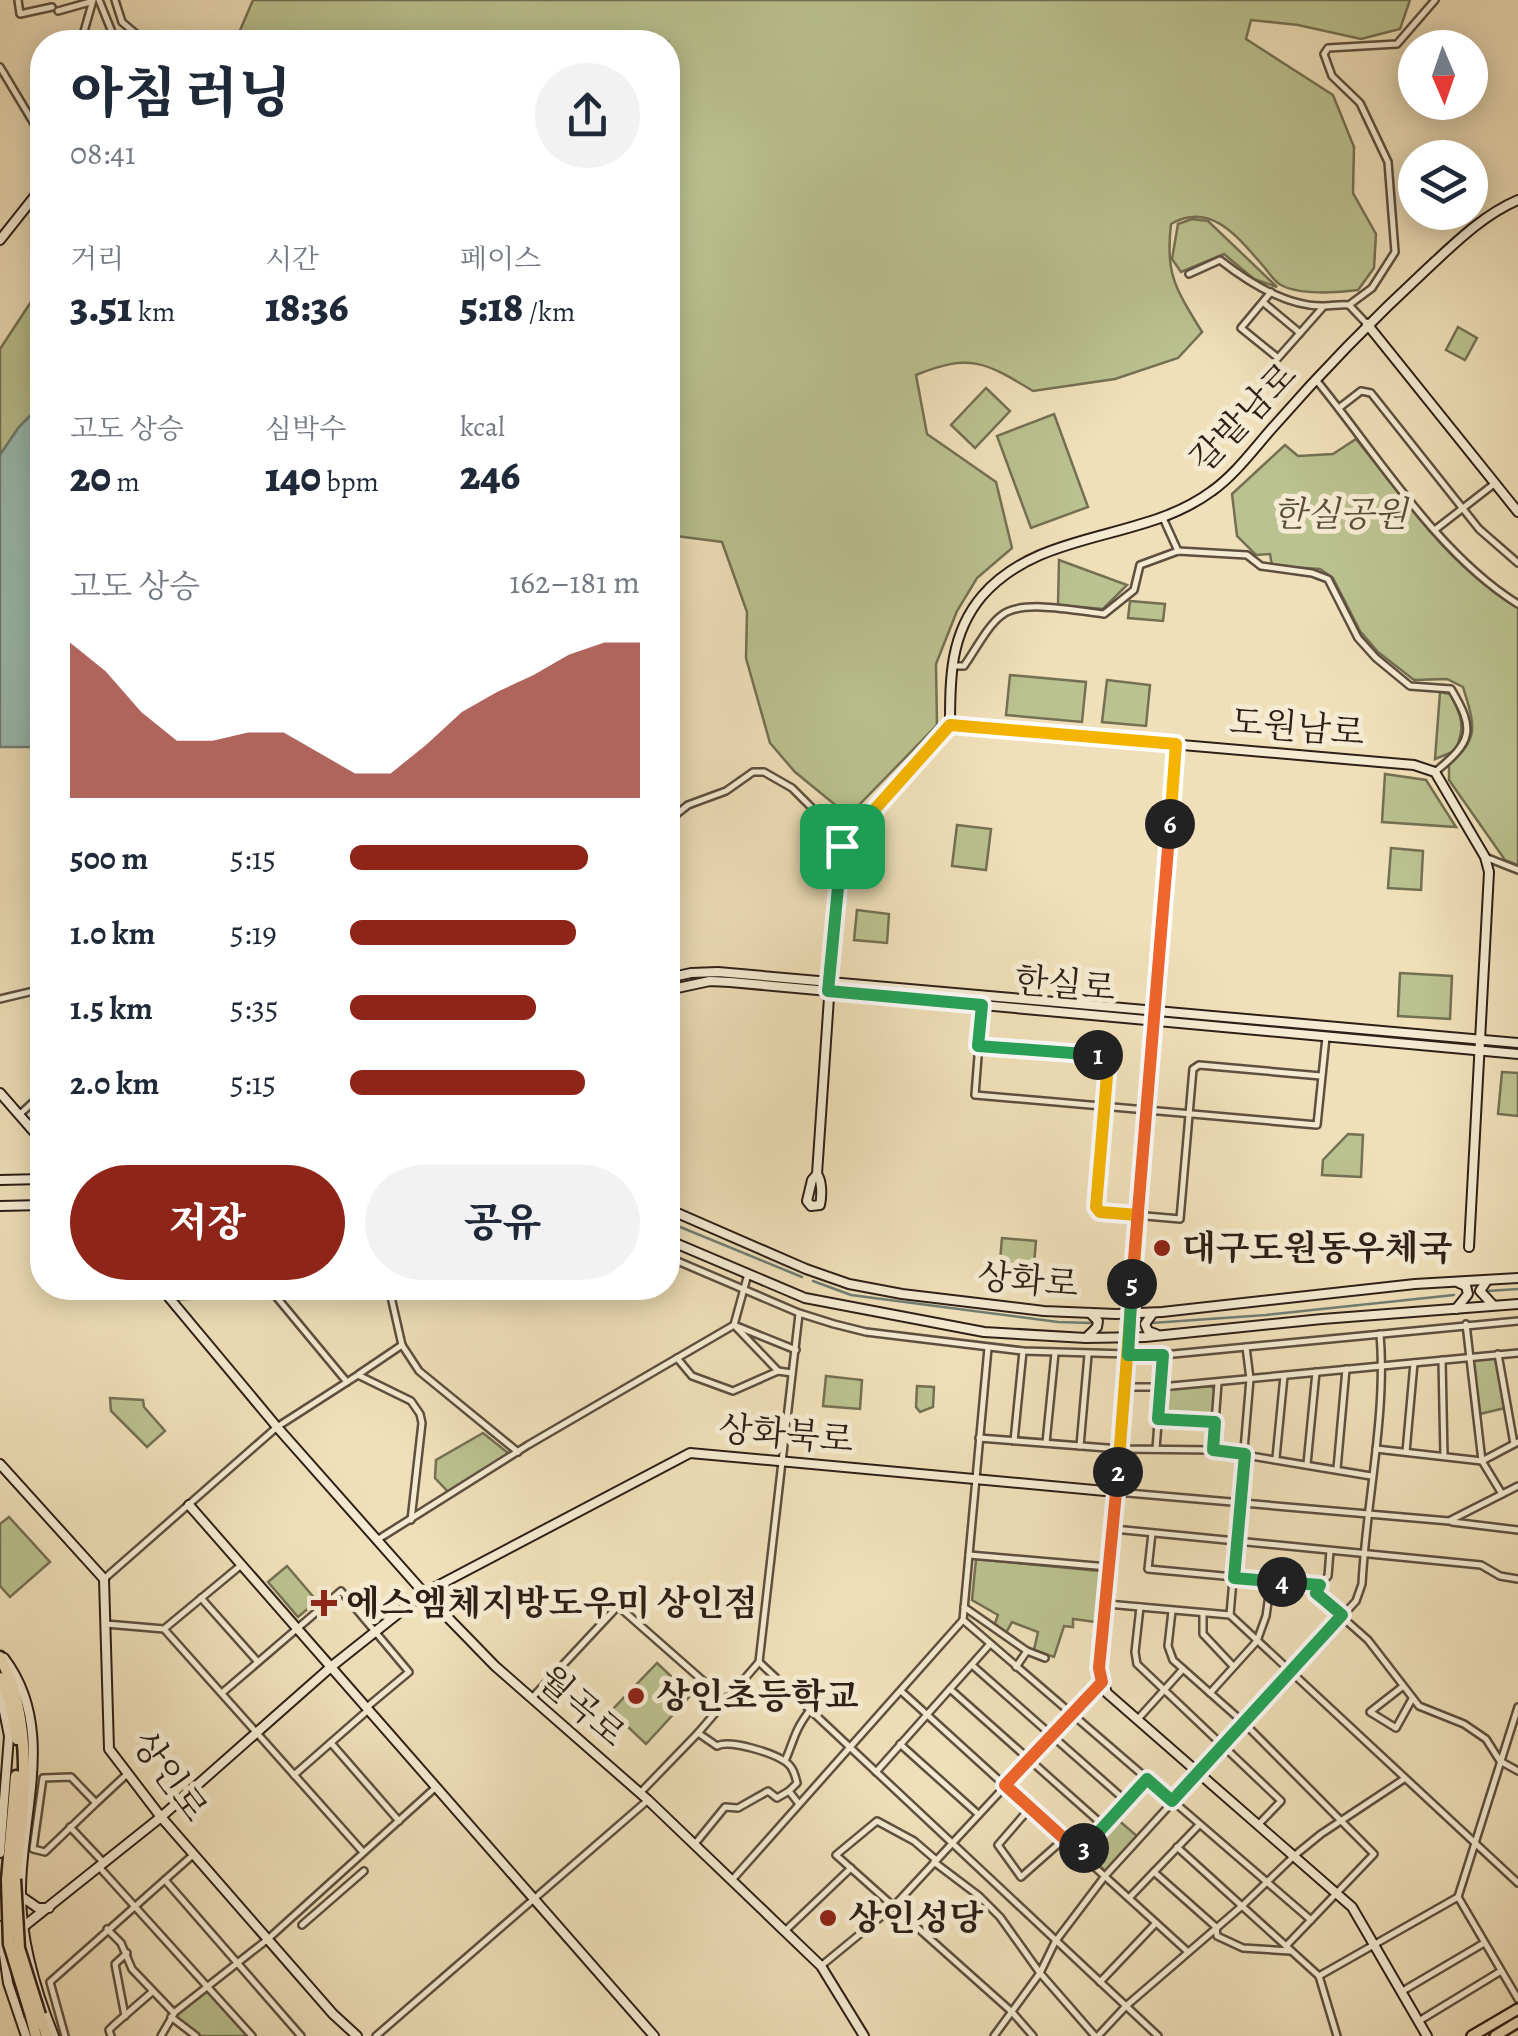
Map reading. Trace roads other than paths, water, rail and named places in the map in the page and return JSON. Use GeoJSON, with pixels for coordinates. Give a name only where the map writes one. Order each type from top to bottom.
{"type":"FeatureCollection","features":[{"type":"Feature","properties":{"kind":"highway"},"geometry":{"type":"LineString","coordinates":[[0,1655],[14,1688],[24,1735],[7,1882]]}},
{"type":"Feature","properties":{"kind":"highway"},"geometry":{"type":"LineString","coordinates":[[0,1678],[17,1736],[7,1882],[10,1944],[46,2036]]}},
{"type":"Feature","properties":{"kind":"highway"},"geometry":{"type":"LineString","coordinates":[[35,2015],[36,2036]]}},
{"type":"Feature","properties":{"kind":"main road","name":"갈밭남로"},"geometry":{"type":"LineString","coordinates":[[950,725],[950,666],[955,644],[980,598],[1012,569],[1049,550],[1163,518],[1216,489],[1367,324],[1470,230],[1518,200]]}},
{"type":"Feature","properties":{"kind":"main road"},"geometry":{"type":"LineString","coordinates":[[0,240],[30,202]]}},
{"type":"Feature","properties":{"kind":"main road"},"geometry":{"type":"LineString","coordinates":[[1367,324],[1518,512]]}},
{"type":"Feature","properties":{"kind":"main road"},"geometry":{"type":"LineString","coordinates":[[817,1174],[828,986],[842,846],[950,725]]}},
{"type":"Feature","properties":{"kind":"main road","name":"도원남로"},"geometry":{"type":"LineString","coordinates":[[950,725],[1414,765],[1435,772]]}},
{"type":"Feature","properties":{"kind":"main road"},"geometry":{"type":"LineString","coordinates":[[1176,744],[1127,1387],[1099,1668],[1108,1694],[1352,1908],[1428,2036]]}},
{"type":"Feature","properties":{"kind":"main road"},"geometry":{"type":"LineString","coordinates":[[1435,772],[1485,857],[1489,872],[1469,1247]]}},
{"type":"Feature","properties":{"kind":"main road","name":"한실로"},"geometry":{"type":"LineString","coordinates":[[680,975],[718,972],[982,1005],[1154,1015],[1326,1037],[1518,1054]]}},
{"type":"Feature","properties":{"kind":"main road","name":"한실로"},"geometry":{"type":"LineString","coordinates":[[680,988],[710,982],[828,986],[1518,1043]]}},
{"type":"Feature","properties":{"kind":"main road"},"geometry":{"type":"LineString","coordinates":[[0,1093],[30,1128]]}},
{"type":"Feature","properties":{"kind":"main road"},"geometry":{"type":"LineString","coordinates":[[0,1180],[30,1180]]}},
{"type":"Feature","properties":{"kind":"main road"},"geometry":{"type":"LineString","coordinates":[[0,1206],[30,1205]]}},
{"type":"Feature","properties":{"kind":"main road","name":"상화로"},"geometry":{"type":"LineString","coordinates":[[680,1214],[849,1284],[902,1294],[1090,1313],[1157,1312],[1518,1278]]}},
{"type":"Feature","properties":{"kind":"main road","name":"상화로"},"geometry":{"type":"LineString","coordinates":[[680,1245],[805,1298],[984,1332],[1129,1338],[1518,1304]]}},
{"type":"Feature","properties":{"kind":"main road"},"geometry":{"type":"LineString","coordinates":[[1490,1280],[1482,1284],[1480,1292],[1494,1306]]}},
{"type":"Feature","properties":{"kind":"main road"},"geometry":{"type":"LineString","coordinates":[[1456,1309],[1468,1294],[1466,1286],[1457,1283]]}},
{"type":"Feature","properties":{"kind":"main road","name":"월곡로"},"geometry":{"type":"LineString","coordinates":[[171,1300],[424,1593],[821,1966],[865,2035]]}},
{"type":"Feature","properties":{"kind":"main road"},"geometry":{"type":"LineString","coordinates":[[1157,1312],[1144,1324],[1148,1331],[1160,1336]]}},
{"type":"Feature","properties":{"kind":"main road"},"geometry":{"type":"LineString","coordinates":[[1086,1338],[1098,1328],[1098,1321],[1090,1313]]}},
{"type":"Feature","properties":{"kind":"main road","name":"상화북로"},"geometry":{"type":"LineString","coordinates":[[3,1943],[162,1816],[332,1666],[424,1593],[690,1452],[1116,1492]]}},
{"type":"Feature","properties":{"kind":"main road"},"geometry":{"type":"LineString","coordinates":[[0,1464],[104,1579]]}},
{"type":"Feature","properties":{"kind":"main road"},"geometry":{"type":"LineString","coordinates":[[189,1504],[654,2036]]}},
{"type":"Feature","properties":{"kind":"main road","name":"상인로"},"geometry":{"type":"LineString","coordinates":[[104,1579],[109,1749],[126,1775],[194,1854],[333,2014],[357,2036]]}},
{"type":"Feature","properties":{"kind":"main road"},"geometry":{"type":"LineString","coordinates":[[0,1655],[18,1679],[35,1737],[22,1894],[23,1929],[54,2036]]}},
{"type":"Feature","properties":{"kind":"main road"},"geometry":{"type":"LineString","coordinates":[[0,1691],[9,1736],[0,1853]]}},
{"type":"Feature","properties":{"kind":"main road"},"geometry":{"type":"LineString","coordinates":[[7,1882],[10,1894],[22,1894],[38,1908],[49,1908]]}},
{"type":"Feature","properties":{"kind":"main road"},"geometry":{"type":"LineString","coordinates":[[0,1926],[8,1983],[26,2036]]}},
{"type":"Feature","properties":{"kind":"main road"},"geometry":{"type":"LineString","coordinates":[[1472,2036],[1518,2009]]}},
{"type":"Feature","properties":{"kind":"main road"},"geometry":{"type":"LineString","coordinates":[[1495,2036],[1518,2022]]}},
{"type":"Feature","properties":{"kind":"street"},"geometry":{"type":"LineString","coordinates":[[18,0],[20,14],[94,1]]}},
{"type":"Feature","properties":{"kind":"street"},"geometry":{"type":"LineString","coordinates":[[114,0],[122,22],[130,30]]}},
{"type":"Feature","properties":{"kind":"street"},"geometry":{"type":"LineString","coordinates":[[1188,274],[1220,260],[1249,282],[1271,292],[1322,306],[1349,305],[1372,288],[1395,252],[1388,162],[1360,104],[1332,76],[1324,54],[1328,48],[1397,44],[1435,0]]}},
{"type":"Feature","properties":{"kind":"street"},"geometry":{"type":"LineString","coordinates":[[85,30],[94,1]]}},
{"type":"Feature","properties":{"kind":"street"},"geometry":{"type":"LineString","coordinates":[[94,1],[110,30]]}},
{"type":"Feature","properties":{"kind":"street"},"geometry":{"type":"LineString","coordinates":[[0,66],[30,117]]}},
{"type":"Feature","properties":{"kind":"street"},"geometry":{"type":"LineString","coordinates":[[1271,292],[1242,328],[1278,358],[1322,306]]}},
{"type":"Feature","properties":{"kind":"street"},"geometry":{"type":"LineString","coordinates":[[1263,302],[1300,333]]}},
{"type":"Feature","properties":{"kind":"street"},"geometry":{"type":"LineString","coordinates":[[1349,305],[1367,324]]}},
{"type":"Feature","properties":{"kind":"street"},"geometry":{"type":"LineString","coordinates":[[1316,380],[1436,529],[1490,586],[1518,604]]}},
{"type":"Feature","properties":{"kind":"street"},"geometry":{"type":"LineString","coordinates":[[1339,408],[1361,390],[1371,393],[1462,509],[1518,563]]}},
{"type":"Feature","properties":{"kind":"street"},"geometry":{"type":"LineString","coordinates":[[1436,529],[1494,484]]}},
{"type":"Feature","properties":{"kind":"street"},"geometry":{"type":"LineString","coordinates":[[1163,518],[1178,551]]}},
{"type":"Feature","properties":{"kind":"street"},"geometry":{"type":"LineString","coordinates":[[950,666],[964,666],[1001,615],[1029,607],[1104,614],[1134,590],[1140,565],[1178,551],[1248,555],[1261,566],[1312,572],[1328,578],[1358,638],[1376,658],[1410,686],[1452,689],[1463,709],[1468,736],[1457,754],[1435,772]]}},
{"type":"Feature","properties":{"kind":"street"},"geometry":{"type":"LineString","coordinates":[[680,811],[726,790],[753,772],[764,772],[792,788],[817,813],[850,835]]}},
{"type":"Feature","properties":{"kind":"street"},"geometry":{"type":"LineString","coordinates":[[1485,857],[1518,870]]}},
{"type":"Feature","properties":{"kind":"street"},"geometry":{"type":"LineString","coordinates":[[0,999],[30,992]]}},
{"type":"Feature","properties":{"kind":"street"},"geometry":{"type":"LineString","coordinates":[[982,1005],[975,1095],[1317,1125],[1326,1037]]}},
{"type":"Feature","properties":{"kind":"street"},"geometry":{"type":"LineString","coordinates":[[978,1046],[1102,1056],[1108,1063],[1096,1207],[1100,1212],[1180,1219],[1193,1069],[1199,1066],[1322,1076]]}},
{"type":"Feature","properties":{"kind":"street"},"geometry":{"type":"LineString","coordinates":[[19,1116],[30,1105]]}},
{"type":"Feature","properties":{"kind":"street"},"geometry":{"type":"LineString","coordinates":[[680,1262],[799,1313],[866,1332],[1022,1351],[1163,1355],[1518,1321]]}},
{"type":"Feature","properties":{"kind":"street"},"geometry":{"type":"LineString","coordinates":[[377,1540],[734,1325],[748,1274]]}},
{"type":"Feature","properties":{"kind":"street"},"geometry":{"type":"LineString","coordinates":[[277,1300],[347,1382]]}},
{"type":"Feature","properties":{"kind":"street"},"geometry":{"type":"LineString","coordinates":[[392,1300],[402,1346],[427,1379],[518,1452]]}},
{"type":"Feature","properties":{"kind":"street"},"geometry":{"type":"LineString","coordinates":[[640,1793],[759,1662],[799,1313]]}},
{"type":"Feature","properties":{"kind":"street"},"geometry":{"type":"LineString","coordinates":[[1466,1324],[1482,1461],[1502,1494]]}},
{"type":"Feature","properties":{"kind":"street"},"geometry":{"type":"LineString","coordinates":[[734,1325],[796,1350]]}},
{"type":"Feature","properties":{"kind":"street"},"geometry":{"type":"LineString","coordinates":[[734,1325],[778,1372]]}},
{"type":"Feature","properties":{"kind":"street"},"geometry":{"type":"LineString","coordinates":[[994,2036],[1040,1973],[1055,1942],[1105,1876],[1356,1601],[1362,1584],[1370,1476],[1376,1449],[1382,1366],[1380,1333]]}},
{"type":"Feature","properties":{"kind":"street"},"geometry":{"type":"LineString","coordinates":[[104,1579],[277,1427],[402,1346]]}},
{"type":"Feature","properties":{"kind":"street"},"geometry":{"type":"LineString","coordinates":[[1230,1615],[1250,1378],[1246,1346]]}},
{"type":"Feature","properties":{"kind":"street"},"geometry":{"type":"LineString","coordinates":[[732,1880],[962,1620],[988,1348]]}},
{"type":"Feature","properties":{"kind":"street"},"geometry":{"type":"LineString","coordinates":[[1014,1440],[1022,1351]]}},
{"type":"Feature","properties":{"kind":"street"},"geometry":{"type":"LineString","coordinates":[[1127,1387],[1218,1382],[1518,1352]]}},
{"type":"Feature","properties":{"kind":"street"},"geometry":{"type":"LineString","coordinates":[[1046,1443],[1055,1353]]}},
{"type":"Feature","properties":{"kind":"street"},"geometry":{"type":"LineString","coordinates":[[1080,1446],[1088,1354]]}},
{"type":"Feature","properties":{"kind":"street"},"geometry":{"type":"LineString","coordinates":[[1376,1449],[1482,1461],[1516,1443],[1498,1354]]}},
{"type":"Feature","properties":{"kind":"street"},"geometry":{"type":"LineString","coordinates":[[1156,1450],[1163,1355]]}},
{"type":"Feature","properties":{"kind":"street"},"geometry":{"type":"LineString","coordinates":[[677,1358],[692,1376],[733,1391],[778,1372],[792,1373]]}},
{"type":"Feature","properties":{"kind":"street"},"geometry":{"type":"LineString","coordinates":[[1442,1360],[1444,1456]]}},
{"type":"Feature","properties":{"kind":"street"},"geometry":{"type":"LineString","coordinates":[[1406,1452],[1414,1362]]}},
{"type":"Feature","properties":{"kind":"street"},"geometry":{"type":"LineString","coordinates":[[1337,1470],[1346,1369]]}},
{"type":"Feature","properties":{"kind":"street"},"geometry":{"type":"LineString","coordinates":[[1307,1464],[1316,1372]]}},
{"type":"Feature","properties":{"kind":"street"},"geometry":{"type":"LineString","coordinates":[[358,1375],[411,1400],[420,1414],[411,1520]]}},
{"type":"Feature","properties":{"kind":"street"},"geometry":{"type":"LineString","coordinates":[[1276,1458],[1284,1375]]}},
{"type":"Feature","properties":{"kind":"street"},"geometry":{"type":"LineString","coordinates":[[1213,1450],[1218,1382]]}},
{"type":"Feature","properties":{"kind":"street"},"geometry":{"type":"LineString","coordinates":[[1158,1419],[1215,1422]]}},
{"type":"Feature","properties":{"kind":"street"},"geometry":{"type":"LineString","coordinates":[[979,1438],[1120,1450],[1213,1450],[1370,1476]]}},
{"type":"Feature","properties":{"kind":"street"},"geometry":{"type":"LineString","coordinates":[[1449,1522],[1518,1486]]}},
{"type":"Feature","properties":{"kind":"street","name":"상화북로"},"geometry":{"type":"LineString","coordinates":[[1116,1492],[1518,1530]]}},
{"type":"Feature","properties":{"kind":"street"},"geometry":{"type":"LineString","coordinates":[[1111,1529],[1481,1565],[1500,1576],[1518,1580]]}},
{"type":"Feature","properties":{"kind":"street"},"geometry":{"type":"LineString","coordinates":[[1152,1533],[1148,1569],[1320,1585]]}},
{"type":"Feature","properties":{"kind":"street"},"geometry":{"type":"LineString","coordinates":[[1330,1550],[1328,1576],[1316,1593],[1368,1640],[1419,1706],[1464,1724],[1486,1739],[1500,1761],[1518,1771]]}},
{"type":"Feature","properties":{"kind":"street"},"geometry":{"type":"LineString","coordinates":[[969,1555],[1108,1568]]}},
{"type":"Feature","properties":{"kind":"street"},"geometry":{"type":"LineString","coordinates":[[164,1629],[242,1564]]}},
{"type":"Feature","properties":{"kind":"street"},"geometry":{"type":"LineString","coordinates":[[1210,1693],[1257,1641],[1266,1616],[1270,1581]]}},
{"type":"Feature","properties":{"kind":"street"},"geometry":{"type":"LineString","coordinates":[[222,1694],[341,1592],[408,1672],[294,1775]]}},
{"type":"Feature","properties":{"kind":"street"},"geometry":{"type":"LineString","coordinates":[[201,1598],[258,1662]]}},
{"type":"Feature","properties":{"kind":"street"},"geometry":{"type":"LineString","coordinates":[[1104,1604],[1230,1615],[1518,1883]]}},
{"type":"Feature","properties":{"kind":"street"},"geometry":{"type":"LineString","coordinates":[[532,1698],[618,1606],[726,1701]]}},
{"type":"Feature","properties":{"kind":"street"},"geometry":{"type":"LineString","coordinates":[[964,1607],[1027,1651],[1045,1658]]}},
{"type":"Feature","properties":{"kind":"street"},"geometry":{"type":"LineString","coordinates":[[1140,1607],[1137,1664],[1281,1800],[1258,1826]]}},
{"type":"Feature","properties":{"kind":"street"},"geometry":{"type":"LineString","coordinates":[[1172,1610],[1168,1646],[1173,1660],[1244,1723],[1374,1854],[1286,1946]]}},
{"type":"Feature","properties":{"kind":"street"},"geometry":{"type":"LineString","coordinates":[[1203,1613],[1203,1634],[1233,1666]]}},
{"type":"Feature","properties":{"kind":"street"},"geometry":{"type":"LineString","coordinates":[[962,1620],[1310,1920]]}},
{"type":"Feature","properties":{"kind":"street"},"geometry":{"type":"LineString","coordinates":[[104,1624],[164,1629],[364,1852]]}},
{"type":"Feature","properties":{"kind":"street"},"geometry":{"type":"LineString","coordinates":[[876,1772],[990,1644]]}},
{"type":"Feature","properties":{"kind":"street"},"geometry":{"type":"LineString","coordinates":[[1016,1667],[1027,1651]]}},
{"type":"Feature","properties":{"kind":"street"},"geometry":{"type":"LineString","coordinates":[[759,1662],[1158,2036]]}},
{"type":"Feature","properties":{"kind":"street"},"geometry":{"type":"LineString","coordinates":[[972,1665],[1126,1802]]}},
{"type":"Feature","properties":{"kind":"street"},"geometry":{"type":"LineString","coordinates":[[1137,1720],[1183,1669]]}},
{"type":"Feature","properties":{"kind":"street"},"geometry":{"type":"LineString","coordinates":[[821,1966],[894,1906],[1102,1682]]}},
{"type":"Feature","properties":{"kind":"street"},"geometry":{"type":"LineString","coordinates":[[1402,1687],[1370,1712],[1396,1728],[1412,1699]]}},
{"type":"Feature","properties":{"kind":"street"},"geometry":{"type":"LineString","coordinates":[[950,1688],[1104,1826]]}},
{"type":"Feature","properties":{"kind":"street"},"geometry":{"type":"LineString","coordinates":[[900,1690],[1187,1951]]}},
{"type":"Feature","properties":{"kind":"street"},"geometry":{"type":"LineString","coordinates":[[1518,1707],[1458,1897],[1518,1999]]}},
{"type":"Feature","properties":{"kind":"street"},"geometry":{"type":"LineString","coordinates":[[785,1761],[793,1732],[810,1710]]}},
{"type":"Feature","properties":{"kind":"street"},"geometry":{"type":"LineString","coordinates":[[694,1844],[726,1807],[738,1808],[768,1791],[777,1798],[798,1783],[785,1761],[730,1742],[718,1746],[698,1733]]}},
{"type":"Feature","properties":{"kind":"street"},"geometry":{"type":"LineString","coordinates":[[330,1743],[399,1820]]}},
{"type":"Feature","properties":{"kind":"street"},"geometry":{"type":"LineString","coordinates":[[900,1744],[978,1814]]}},
{"type":"Feature","properties":{"kind":"street"},"geometry":{"type":"LineString","coordinates":[[96,1803],[72,1777],[43,1778],[33,1849],[44,1852],[126,1775]]}},
{"type":"Feature","properties":{"kind":"street"},"geometry":{"type":"LineString","coordinates":[[1080,1853],[1147,1779]]}},
{"type":"Feature","properties":{"kind":"street"},"geometry":{"type":"LineString","coordinates":[[1034,2036],[836,1855],[877,1821],[914,1841],[1000,1917],[1040,1973],[1097,2036],[1294,1856],[1404,1779]]}},
{"type":"Feature","properties":{"kind":"street"},"geometry":{"type":"LineString","coordinates":[[161,2036],[172,2015],[268,1938],[436,1787]]}},
{"type":"Feature","properties":{"kind":"street"},"geometry":{"type":"LineString","coordinates":[[788,1790],[799,1804]]}},
{"type":"Feature","properties":{"kind":"street"},"geometry":{"type":"LineString","coordinates":[[376,2036],[648,1800]]}},
{"type":"Feature","properties":{"kind":"street"},"geometry":{"type":"LineString","coordinates":[[1030,1808],[998,1845],[1021,1877],[1064,1839]]}},
{"type":"Feature","properties":{"kind":"street"},"geometry":{"type":"LineString","coordinates":[[1129,1898],[1200,1824]]}},
{"type":"Feature","properties":{"kind":"street"},"geometry":{"type":"LineString","coordinates":[[70,1827],[252,2036]]}},
{"type":"Feature","properties":{"kind":"street"},"geometry":{"type":"LineString","coordinates":[[1178,1847],[1318,1976],[1338,2036]]}},
{"type":"Feature","properties":{"kind":"street"},"geometry":{"type":"LineString","coordinates":[[65,2036],[50,1982],[194,1854]]}},
{"type":"Feature","properties":{"kind":"street"},"geometry":{"type":"LineString","coordinates":[[785,1931],[851,1868]]}},
{"type":"Feature","properties":{"kind":"street"},"geometry":{"type":"LineString","coordinates":[[302,1925],[364,1871]]}},
{"type":"Feature","properties":{"kind":"street"},"geometry":{"type":"LineString","coordinates":[[1154,1872],[1216,1927],[1218,1936],[1243,1948],[1292,1952]]}},
{"type":"Feature","properties":{"kind":"street"},"geometry":{"type":"LineString","coordinates":[[164,1880],[301,2036]]}},
{"type":"Feature","properties":{"kind":"street"},"geometry":{"type":"LineString","coordinates":[[1318,1976],[1458,1897]]}},
{"type":"Feature","properties":{"kind":"street"},"geometry":{"type":"LineString","coordinates":[[1100,1982],[1156,1923]]}},
{"type":"Feature","properties":{"kind":"street"},"geometry":{"type":"LineString","coordinates":[[107,1929],[128,1954],[132,1969],[196,2036]]}},
{"type":"Feature","properties":{"kind":"street"},"geometry":{"type":"LineString","coordinates":[[1402,1992],[1484,1942]]}},
{"type":"Feature","properties":{"kind":"street"},"geometry":{"type":"LineString","coordinates":[[124,2016],[115,1964],[128,1954]]}},
{"type":"Feature","properties":{"kind":"street"},"geometry":{"type":"LineString","coordinates":[[1419,2021],[1501,1971]]}},
{"type":"Feature","properties":{"kind":"street"},"geometry":{"type":"LineString","coordinates":[[111,2036],[109,2030],[152,1992]]}},
{"type":"Feature","properties":{"kind":"water"},"geometry":{"type":"Polygon","coordinates":[[[30,416],[30,747],[0,747],[0,455],[30,416]]]}},
{"type":"Feature","properties":{"kind":"waterway"},"geometry":{"type":"LineString","coordinates":[[680,1227],[802,1277]]}},
{"type":"Feature","properties":{"kind":"waterway"},"geometry":{"type":"LineString","coordinates":[[813,1281],[851,1295],[1091,1323]]}},
{"type":"Feature","properties":{"kind":"waterway"},"geometry":{"type":"LineString","coordinates":[[1487,1291],[1518,1289]]}},
{"type":"Feature","properties":{"kind":"waterway"},"geometry":{"type":"LineString","coordinates":[[1152,1323],[1454,1295]]}},
{"type":"Feature","properties":{"kind":"place","name":"대구도원동우체국"},"geometry":{"type":"Point","coordinates":[1162,1248]}},
{"type":"Feature","properties":{"kind":"place","name":"에스엠체지방도우미 상인점"},"geometry":{"type":"Point","coordinates":[324,1603]}},
{"type":"Feature","properties":{"kind":"place","name":"상인초등학교"},"geometry":{"type":"Point","coordinates":[636,1696]}},
{"type":"Feature","properties":{"kind":"place","name":"상인성당"},"geometry":{"type":"Point","coordinates":[828,1918]}},
{"type":"Feature","properties":{"kind":"park label","name":"한실공원"},"geometry":{"type":"Point","coordinates":[1340,514]}}]}
